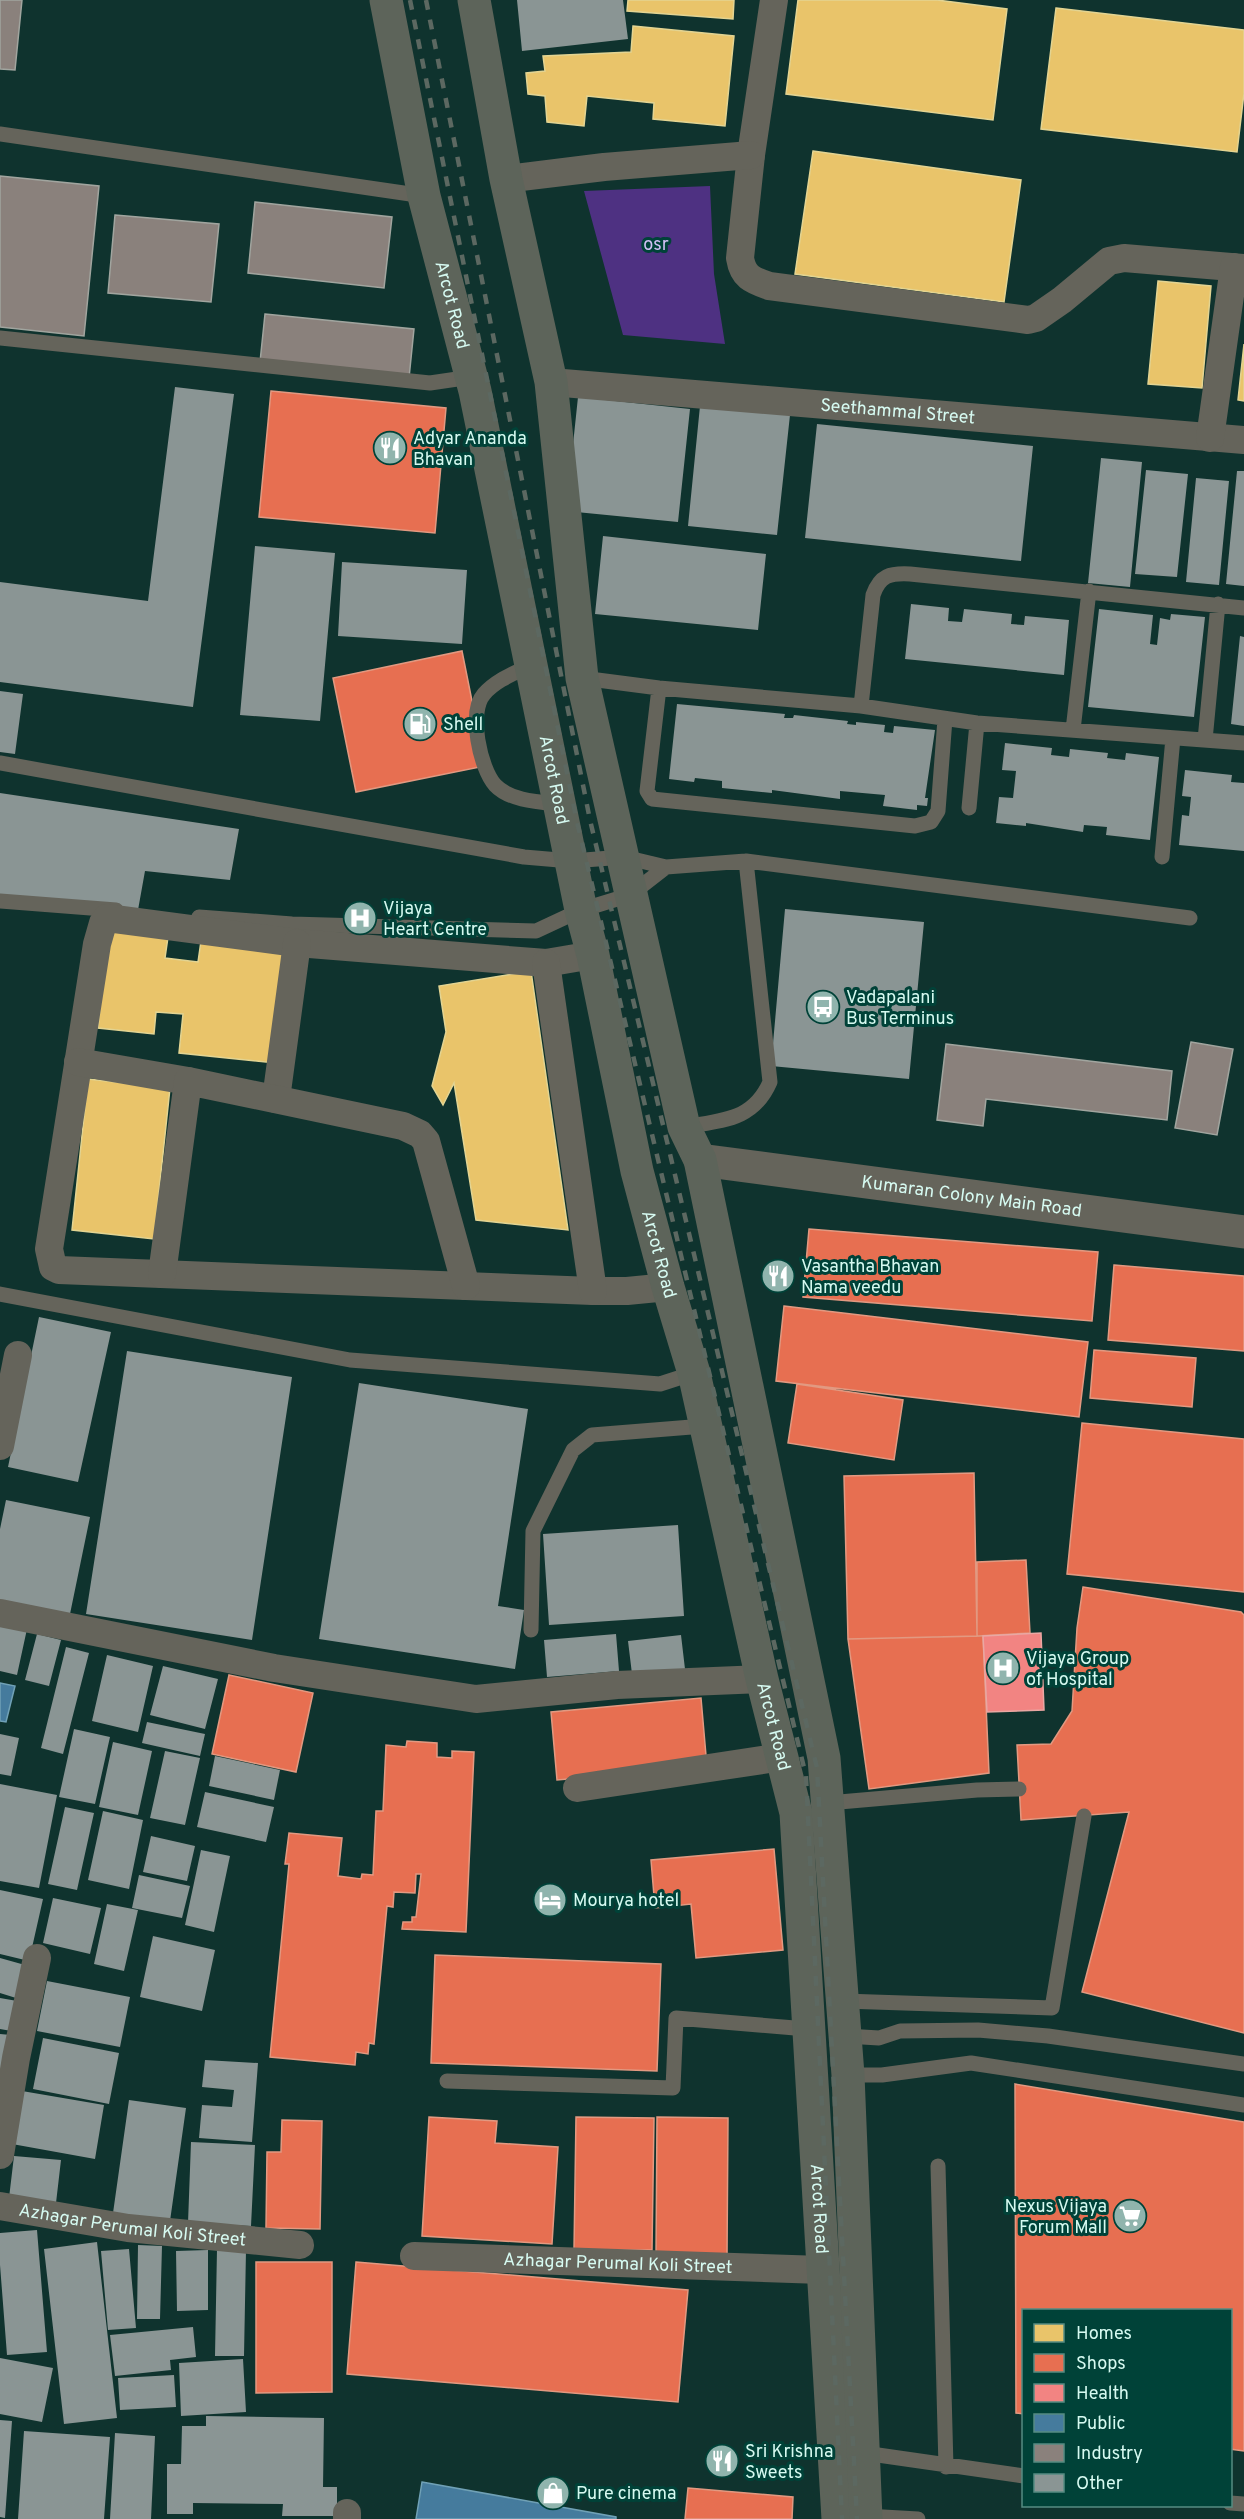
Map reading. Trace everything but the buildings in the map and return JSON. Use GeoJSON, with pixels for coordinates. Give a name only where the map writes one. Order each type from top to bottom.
{"type":"FeatureCollection","features":[{"type":"Feature","properties":{"kind":"main road","name":"Arcot Road"},"geometry":{"type":"LineString","coordinates":[[386,0],[424,196],[471,377],[637,1171],[694,1373],[762,1679],[796,1813],[822,2270],[854,2506]]}},
{"type":"Feature","properties":{"kind":"main road","name":"Arcot Road"},"geometry":{"type":"LineString","coordinates":[[474,0],[506,179],[551,382],[582,678],[684,1127],[700,1160],[824,1758],[846,2036],[864,2453],[854,2506]]}},
{"type":"Feature","properties":{"kind":"street"},"geometry":{"type":"LineString","coordinates":[[774,0],[751,155],[740,258],[742,269],[749,279],[769,286],[1028,320],[1036,318],[1062,300],[1109,261],[1124,258],[1239,268],[1210,438]]}},
{"type":"Feature","properties":{"kind":"street"},"geometry":{"type":"LineString","coordinates":[[506,179],[604,167],[751,155]]}},
{"type":"Feature","properties":{"kind":"street","name":"Seethammal Street"},"geometry":{"type":"LineString","coordinates":[[551,382],[1244,440]]}},
{"type":"Feature","properties":{"kind":"street"},"geometry":{"type":"LineString","coordinates":[[593,955],[546,963],[297,942],[107,918],[103,923],[97,944],[49,1249],[53,1267],[59,1270],[593,1291],[627,1292],[668,1287]]}},
{"type":"Feature","properties":{"kind":"street"},"geometry":{"type":"LineString","coordinates":[[276,1099],[297,942]]}},
{"type":"Feature","properties":{"kind":"street"},"geometry":{"type":"LineString","coordinates":[[546,963],[593,1291]]}},
{"type":"Feature","properties":{"kind":"street"},"geometry":{"type":"LineString","coordinates":[[78,1062],[276,1099],[393,1124],[420,1134],[426,1141],[466,1286]]}},
{"type":"Feature","properties":{"kind":"street"},"geometry":{"type":"LineString","coordinates":[[162,1274],[188,1081]]}},
{"type":"Feature","properties":{"kind":"street","name":"Kumaran Colony Main Road"},"geometry":{"type":"LineString","coordinates":[[700,1160],[1244,1232]]}},
{"type":"Feature","properties":{"kind":"street"},"geometry":{"type":"LineString","coordinates":[[0,1446],[18,1354]]}},
{"type":"Feature","properties":{"kind":"street"},"geometry":{"type":"LineString","coordinates":[[0,1613],[274,1668],[476,1699],[617,1685],[762,1679]]}},
{"type":"Feature","properties":{"kind":"street"},"geometry":{"type":"LineString","coordinates":[[577,1788],[782,1757]]}},
{"type":"Feature","properties":{"kind":"street"},"geometry":{"type":"LineString","coordinates":[[0,2156],[16,2058],[37,1958]]}},
{"type":"Feature","properties":{"kind":"street","name":"Azhagar Perumal Koli Street"},"geometry":{"type":"LineString","coordinates":[[0,2206],[128,2228],[300,2244]]}},
{"type":"Feature","properties":{"kind":"street","name":"Azhagar Perumal Koli Street"},"geometry":{"type":"LineString","coordinates":[[414,2256],[822,2270]]}},
{"type":"Feature","properties":{"kind":"lane"},"geometry":{"type":"LineString","coordinates":[[0,134],[424,196]]}},
{"type":"Feature","properties":{"kind":"lane"},"geometry":{"type":"LineString","coordinates":[[0,338],[430,383],[471,377]]}},
{"type":"Feature","properties":{"kind":"lane"},"geometry":{"type":"LineString","coordinates":[[861,706],[873,595],[877,582],[887,576],[910,574],[1244,608]]}},
{"type":"Feature","properties":{"kind":"lane"},"geometry":{"type":"LineString","coordinates":[[1073,730],[1089,591]]}},
{"type":"Feature","properties":{"kind":"lane"},"geometry":{"type":"LineString","coordinates":[[1205,740],[1218,604]]}},
{"type":"Feature","properties":{"kind":"lane"},"geometry":{"type":"LineString","coordinates":[[531,665],[503,679],[483,695],[476,714],[477,740],[483,761],[495,784],[510,795],[535,802],[560,804]]}},
{"type":"Feature","properties":{"kind":"lane"},"geometry":{"type":"LineString","coordinates":[[582,678],[659,688],[861,706],[977,723],[1244,743]]}},
{"type":"Feature","properties":{"kind":"lane"},"geometry":{"type":"LineString","coordinates":[[659,688],[647,791],[652,799],[915,826],[931,822],[938,811],[945,719]]}},
{"type":"Feature","properties":{"kind":"lane"},"geometry":{"type":"LineString","coordinates":[[969,808],[977,723]]}},
{"type":"Feature","properties":{"kind":"lane"},"geometry":{"type":"LineString","coordinates":[[1162,857],[1173,738]]}},
{"type":"Feature","properties":{"kind":"lane"},"geometry":{"type":"LineString","coordinates":[[0,764],[524,857],[572,861],[624,857],[666,867],[746,861],[1190,918]]}},
{"type":"Feature","properties":{"kind":"lane"},"geometry":{"type":"LineString","coordinates":[[684,1127],[742,1116],[764,1098],[770,1082],[746,861]]}},
{"type":"Feature","properties":{"kind":"lane"},"geometry":{"type":"LineString","coordinates":[[0,901],[292,924],[536,931],[581,910],[630,895],[666,867]]}},
{"type":"Feature","properties":{"kind":"lane"},"geometry":{"type":"LineString","coordinates":[[0,1294],[350,1360],[660,1384],[694,1373]]}},
{"type":"Feature","properties":{"kind":"lane"},"geometry":{"type":"LineString","coordinates":[[531,1630],[533,1531],[573,1450],[592,1435],[704,1426]]}},
{"type":"Feature","properties":{"kind":"lane"},"geometry":{"type":"LineString","coordinates":[[828,1803],[1019,1789]]}},
{"type":"Feature","properties":{"kind":"lane"},"geometry":{"type":"LineString","coordinates":[[843,2001],[1052,2008],[1084,1816]]}},
{"type":"Feature","properties":{"kind":"lane"},"geometry":{"type":"LineString","coordinates":[[447,2081],[673,2088],[676,2018],[807,2030]]}},
{"type":"Feature","properties":{"kind":"lane"},"geometry":{"type":"LineString","coordinates":[[846,2036],[879,2037],[900,2031],[978,2030],[1047,2036],[1244,2064]]}},
{"type":"Feature","properties":{"kind":"lane"},"geometry":{"type":"LineString","coordinates":[[848,2075],[882,2075],[971,2063],[1244,2104]]}},
{"type":"Feature","properties":{"kind":"lane"},"geometry":{"type":"LineString","coordinates":[[938,2166],[946,2467]]}},
{"type":"Feature","properties":{"kind":"lane"},"geometry":{"type":"LineString","coordinates":[[864,2453],[946,2467],[1022,2476]]}},
{"type":"Feature","properties":{"kind":"lane"},"geometry":{"type":"LineString","coordinates":[[854,2506],[918,2519]]}},
{"type":"Feature","properties":{"kind":"green space","name":"osr"},"geometry":{"type":"Polygon","coordinates":[[[710,186],[714,274],[725,344],[623,335],[584,191],[710,186]]]}},
{"type":"Feature","properties":{"kind":"railway"},"geometry":{"type":"LineString","coordinates":[[410,0],[577,822],[806,1776],[842,2519]]}},
{"type":"Feature","properties":{"kind":"railway"},"geometry":{"type":"LineString","coordinates":[[426,0],[590,820],[817,1768],[857,2519]]}},
{"type":"Feature","properties":{"kind":"place","name":"Adyar Ananda Bhavan"},"geometry":{"type":"Point","coordinates":[390,448]}},
{"type":"Feature","properties":{"kind":"place","name":"Shell"},"geometry":{"type":"Point","coordinates":[420,724]}},
{"type":"Feature","properties":{"kind":"place","name":"Vijaya Heart Centre"},"geometry":{"type":"Point","coordinates":[360,918]}},
{"type":"Feature","properties":{"kind":"place","name":"Vadapalani Bus Terminus"},"geometry":{"type":"Point","coordinates":[823,1007]}},
{"type":"Feature","properties":{"kind":"place","name":"Vasantha Bhavan Nama veedu"},"geometry":{"type":"Point","coordinates":[778,1276]}},
{"type":"Feature","properties":{"kind":"place","name":"Vijaya Group of Hospital"},"geometry":{"type":"Point","coordinates":[1003,1668]}},
{"type":"Feature","properties":{"kind":"place","name":"Mourya hotel"},"geometry":{"type":"Point","coordinates":[550,1900]}},
{"type":"Feature","properties":{"kind":"place","name":"Nexus Vijaya Forum Mall"},"geometry":{"type":"Point","coordinates":[1130,2216]}},
{"type":"Feature","properties":{"kind":"place","name":"Sri Krishna Sweets"},"geometry":{"type":"Point","coordinates":[722,2461]}},
{"type":"Feature","properties":{"kind":"place","name":"Pure cinema"},"geometry":{"type":"Point","coordinates":[553,2493]}}]}
